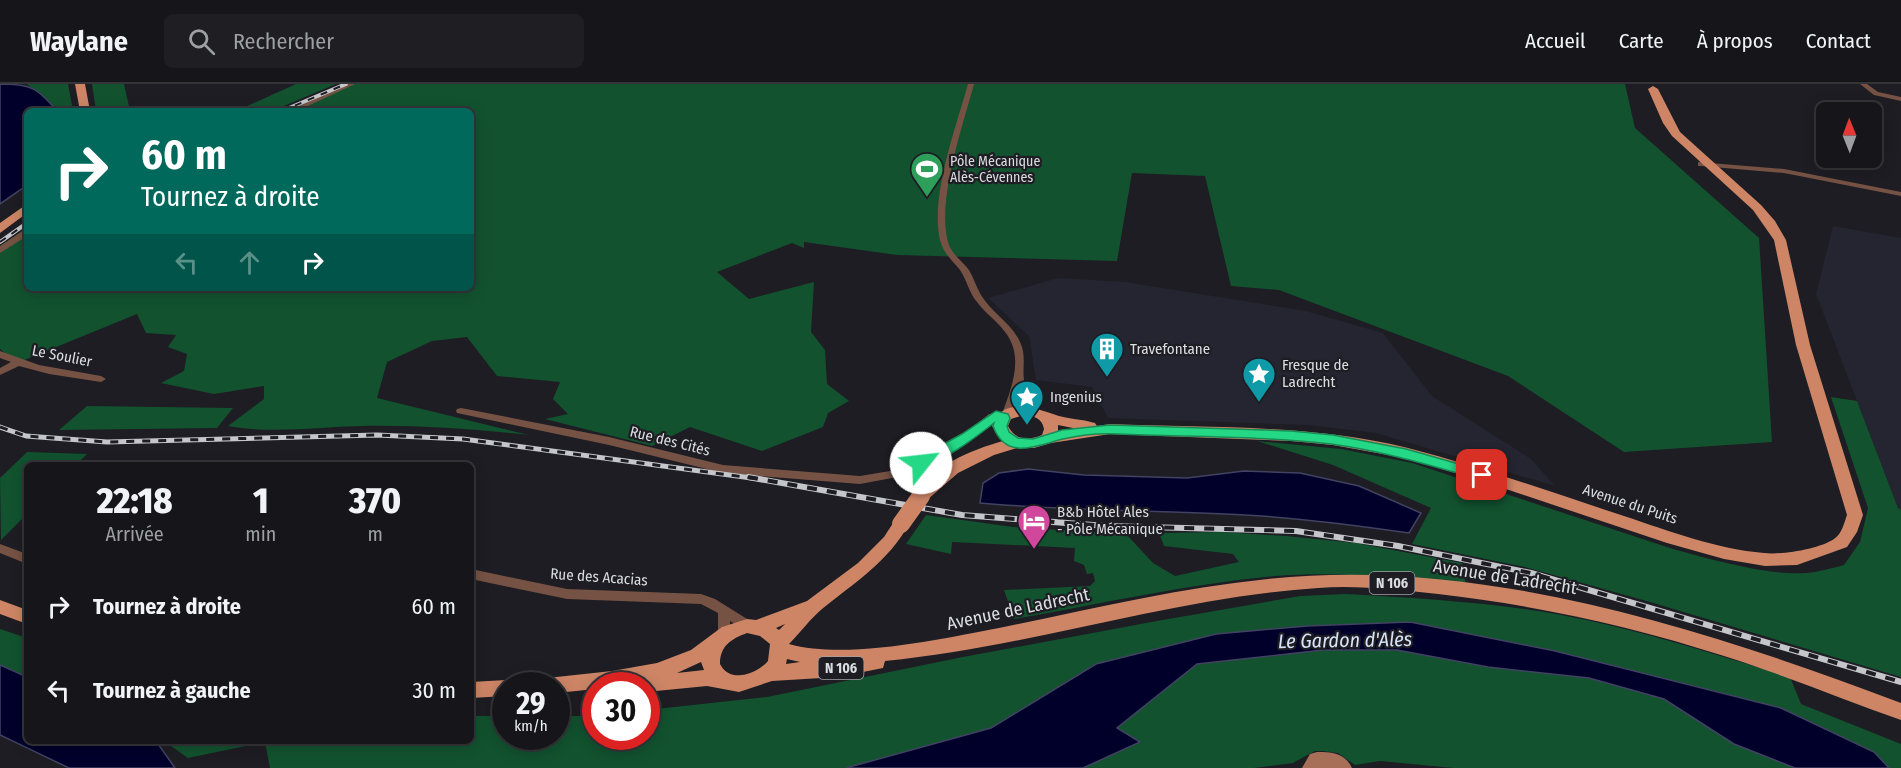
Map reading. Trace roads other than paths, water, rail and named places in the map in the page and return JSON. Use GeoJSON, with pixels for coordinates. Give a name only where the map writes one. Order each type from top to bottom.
{"type":"FeatureCollection","features":[{"type":"Feature","properties":{"kind":"main road"},"geometry":{"type":"LineString","coordinates":[[80,84],[84,108]]}},
{"type":"Feature","properties":{"kind":"main road","name":"Avenue du Puits"},"geometry":{"type":"LineString","coordinates":[[1048,438],[1072,432],[1110,429],[1291,436],[1333,440],[1406,453],[1482,475],[1724,554],[1765,560],[1797,559],[1841,543],[1849,532],[1855,515],[1803,345],[1783,256],[1756,215],[1662,126],[1653,107],[1652,87]]}},
{"type":"Feature","properties":{"kind":"main road"},"geometry":{"type":"LineString","coordinates":[[0,229],[24,209]]}},
{"type":"Feature","properties":{"kind":"main road"},"geometry":{"type":"LineString","coordinates":[[660,683],[707,678],[747,683],[767,674],[777,662],[780,646],[813,606],[864,568],[890,541],[935,480],[963,462],[993,438],[1004,419],[1024,410],[1042,415],[1052,429],[1048,438],[1034,444],[1015,443],[963,462]]}},
{"type":"Feature","properties":{"kind":"main road","name":"Avenue du Puits"},"geometry":{"type":"LineString","coordinates":[[1042,415],[1110,429]]}},
{"type":"Feature","properties":{"kind":"main road"},"geometry":{"type":"LineString","coordinates":[[1004,419],[1003,434],[1015,443]]}},
{"type":"Feature","properties":{"kind":"main road","name":"Avenue de Ladrecht"},"geometry":{"type":"LineString","coordinates":[[767,674],[796,670],[838,669],[882,661],[914,651],[1181,598],[1321,581],[1381,582],[1490,592],[1639,623],[1813,678],[1901,712]]}},
{"type":"Feature","properties":{"kind":"main road"},"geometry":{"type":"LineString","coordinates":[[570,683],[668,669],[703,653],[719,639],[813,606]]}},
{"type":"Feature","properties":{"kind":"main road"},"geometry":{"type":"LineString","coordinates":[[0,607],[24,616]]}},
{"type":"Feature","properties":{"kind":"main road"},"geometry":{"type":"LineString","coordinates":[[753,626],[768,630],[780,646]]}},
{"type":"Feature","properties":{"kind":"main road"},"geometry":{"type":"LineString","coordinates":[[719,639],[709,662],[717,677],[726,682]]}},
{"type":"Feature","properties":{"kind":"main road","name":"Avenue de Ladrecht"},"geometry":{"type":"LineString","coordinates":[[780,646],[800,655],[827,659],[874,652],[914,651]]}},
{"type":"Feature","properties":{"kind":"main road"},"geometry":{"type":"LineString","coordinates":[[474,691],[492,689]]}},
{"type":"Feature","properties":{"kind":"main road"},"geometry":{"type":"LineString","coordinates":[[474,691],[492,692]]}},
{"type":"Feature","properties":{"kind":"main road"},"geometry":{"type":"LineString","coordinates":[[1309,768],[1317,760],[1327,759],[1343,768]]}},
{"type":"Feature","properties":{"kind":"street"},"geometry":{"type":"LineString","coordinates":[[298,108],[352,84]]}},
{"type":"Feature","properties":{"kind":"street"},"geometry":{"type":"LineString","coordinates":[[971,84],[944,197],[941,221],[943,238],[949,256],[966,272],[980,302],[1012,336],[1020,359],[1019,378],[1004,419]]}},
{"type":"Feature","properties":{"kind":"street"},"geometry":{"type":"LineString","coordinates":[[1863,84],[1876,94],[1901,99]]}},
{"type":"Feature","properties":{"kind":"street"},"geometry":{"type":"LineString","coordinates":[[1888,97],[1901,107]]}},
{"type":"Feature","properties":{"kind":"street"},"geometry":{"type":"LineString","coordinates":[[1710,169],[1752,169],[1798,173],[1901,194]]}},
{"type":"Feature","properties":{"kind":"street"},"geometry":{"type":"LineString","coordinates":[[1710,169],[1752,169]]}},
{"type":"Feature","properties":{"kind":"street"},"geometry":{"type":"LineString","coordinates":[[0,250],[24,234]]}},
{"type":"Feature","properties":{"kind":"street","name":"Le Soulier"},"geometry":{"type":"LineString","coordinates":[[0,354],[17,363],[53,372],[101,379]]}},
{"type":"Feature","properties":{"kind":"street"},"geometry":{"type":"LineString","coordinates":[[0,372],[17,363]]}},
{"type":"Feature","properties":{"kind":"street"},"geometry":{"type":"LineString","coordinates":[[1019,378],[1025,397],[1042,415]]}},
{"type":"Feature","properties":{"kind":"street","name":"Rue des Cités"},"geometry":{"type":"LineString","coordinates":[[461,411],[609,441],[723,469],[789,473],[845,480],[875,478],[921,463],[967,437],[993,416],[1004,419]]}},
{"type":"Feature","properties":{"kind":"street"},"geometry":{"type":"LineString","coordinates":[[0,548],[24,558]]}},
{"type":"Feature","properties":{"kind":"street","name":"Rue des Acacias"},"geometry":{"type":"LineString","coordinates":[[474,575],[567,594],[693,598],[711,602],[753,626]]}},
{"type":"Feature","properties":{"kind":"street"},"geometry":{"type":"LineString","coordinates":[[719,639],[724,611]]}},
{"type":"Feature","properties":{"kind":"water"},"geometry":{"type":"Polygon","coordinates":[[[0,84],[26,86],[38,92],[54,108],[24,108],[24,187],[0,204],[0,84]]]}},
{"type":"Feature","properties":{"kind":"water"},"geometry":{"type":"Polygon","coordinates":[[[1028,469],[1084,475],[1187,478],[1244,471],[1300,473],[1359,486],[1421,513],[1409,533],[1266,516],[1046,508],[980,503],[983,483],[999,473],[1028,469]]]}},
{"type":"Feature","properties":{"kind":"water","name":"Le Gardon d'Alès"},"geometry":{"type":"Polygon","coordinates":[[[1410,622],[1555,651],[1781,708],[1874,752],[1889,768],[1795,768],[1734,744],[1664,699],[1589,678],[1488,667],[1397,650],[1323,650],[1197,664],[1117,728],[1140,742],[1083,768],[846,768],[991,728],[1096,664],[1216,634],[1307,626],[1410,622]]]}},
{"type":"Feature","properties":{"kind":"water"},"geometry":{"type":"Polygon","coordinates":[[[0,665],[24,676],[24,744],[158,744],[175,768],[69,768],[0,735],[0,665]]]}},
{"type":"Feature","properties":{"kind":"railway"},"geometry":{"type":"LineString","coordinates":[[289,108],[346,84]]}},
{"type":"Feature","properties":{"kind":"railway"},"geometry":{"type":"LineString","coordinates":[[0,242],[24,225]]}},
{"type":"Feature","properties":{"kind":"railway"},"geometry":{"type":"LineString","coordinates":[[0,427],[26,436],[107,442],[377,435],[463,439],[759,479]]}},
{"type":"Feature","properties":{"kind":"railway"},"geometry":{"type":"LineString","coordinates":[[748,477],[962,515],[1106,526],[1296,531],[1398,546],[1531,573],[1901,682]]}},
{"type":"Feature","properties":{"kind":"place","name":"Pôle Mécanique Alès-Cévennes"},"geometry":{"type":"Point","coordinates":[927,198]}},
{"type":"Feature","properties":{"kind":"place","name":"Travefontane"},"geometry":{"type":"Point","coordinates":[1107,378]}},
{"type":"Feature","properties":{"kind":"place","name":"Fresque de Ladrecht"},"geometry":{"type":"Point","coordinates":[1259,403]}},
{"type":"Feature","properties":{"kind":"place","name":"Ingenius"},"geometry":{"type":"Point","coordinates":[1027,426]}},
{"type":"Feature","properties":{"kind":"place","name":"B&b Hôtel Ales - Pôle Mécanique"},"geometry":{"type":"Point","coordinates":[1034,550]}}]}
